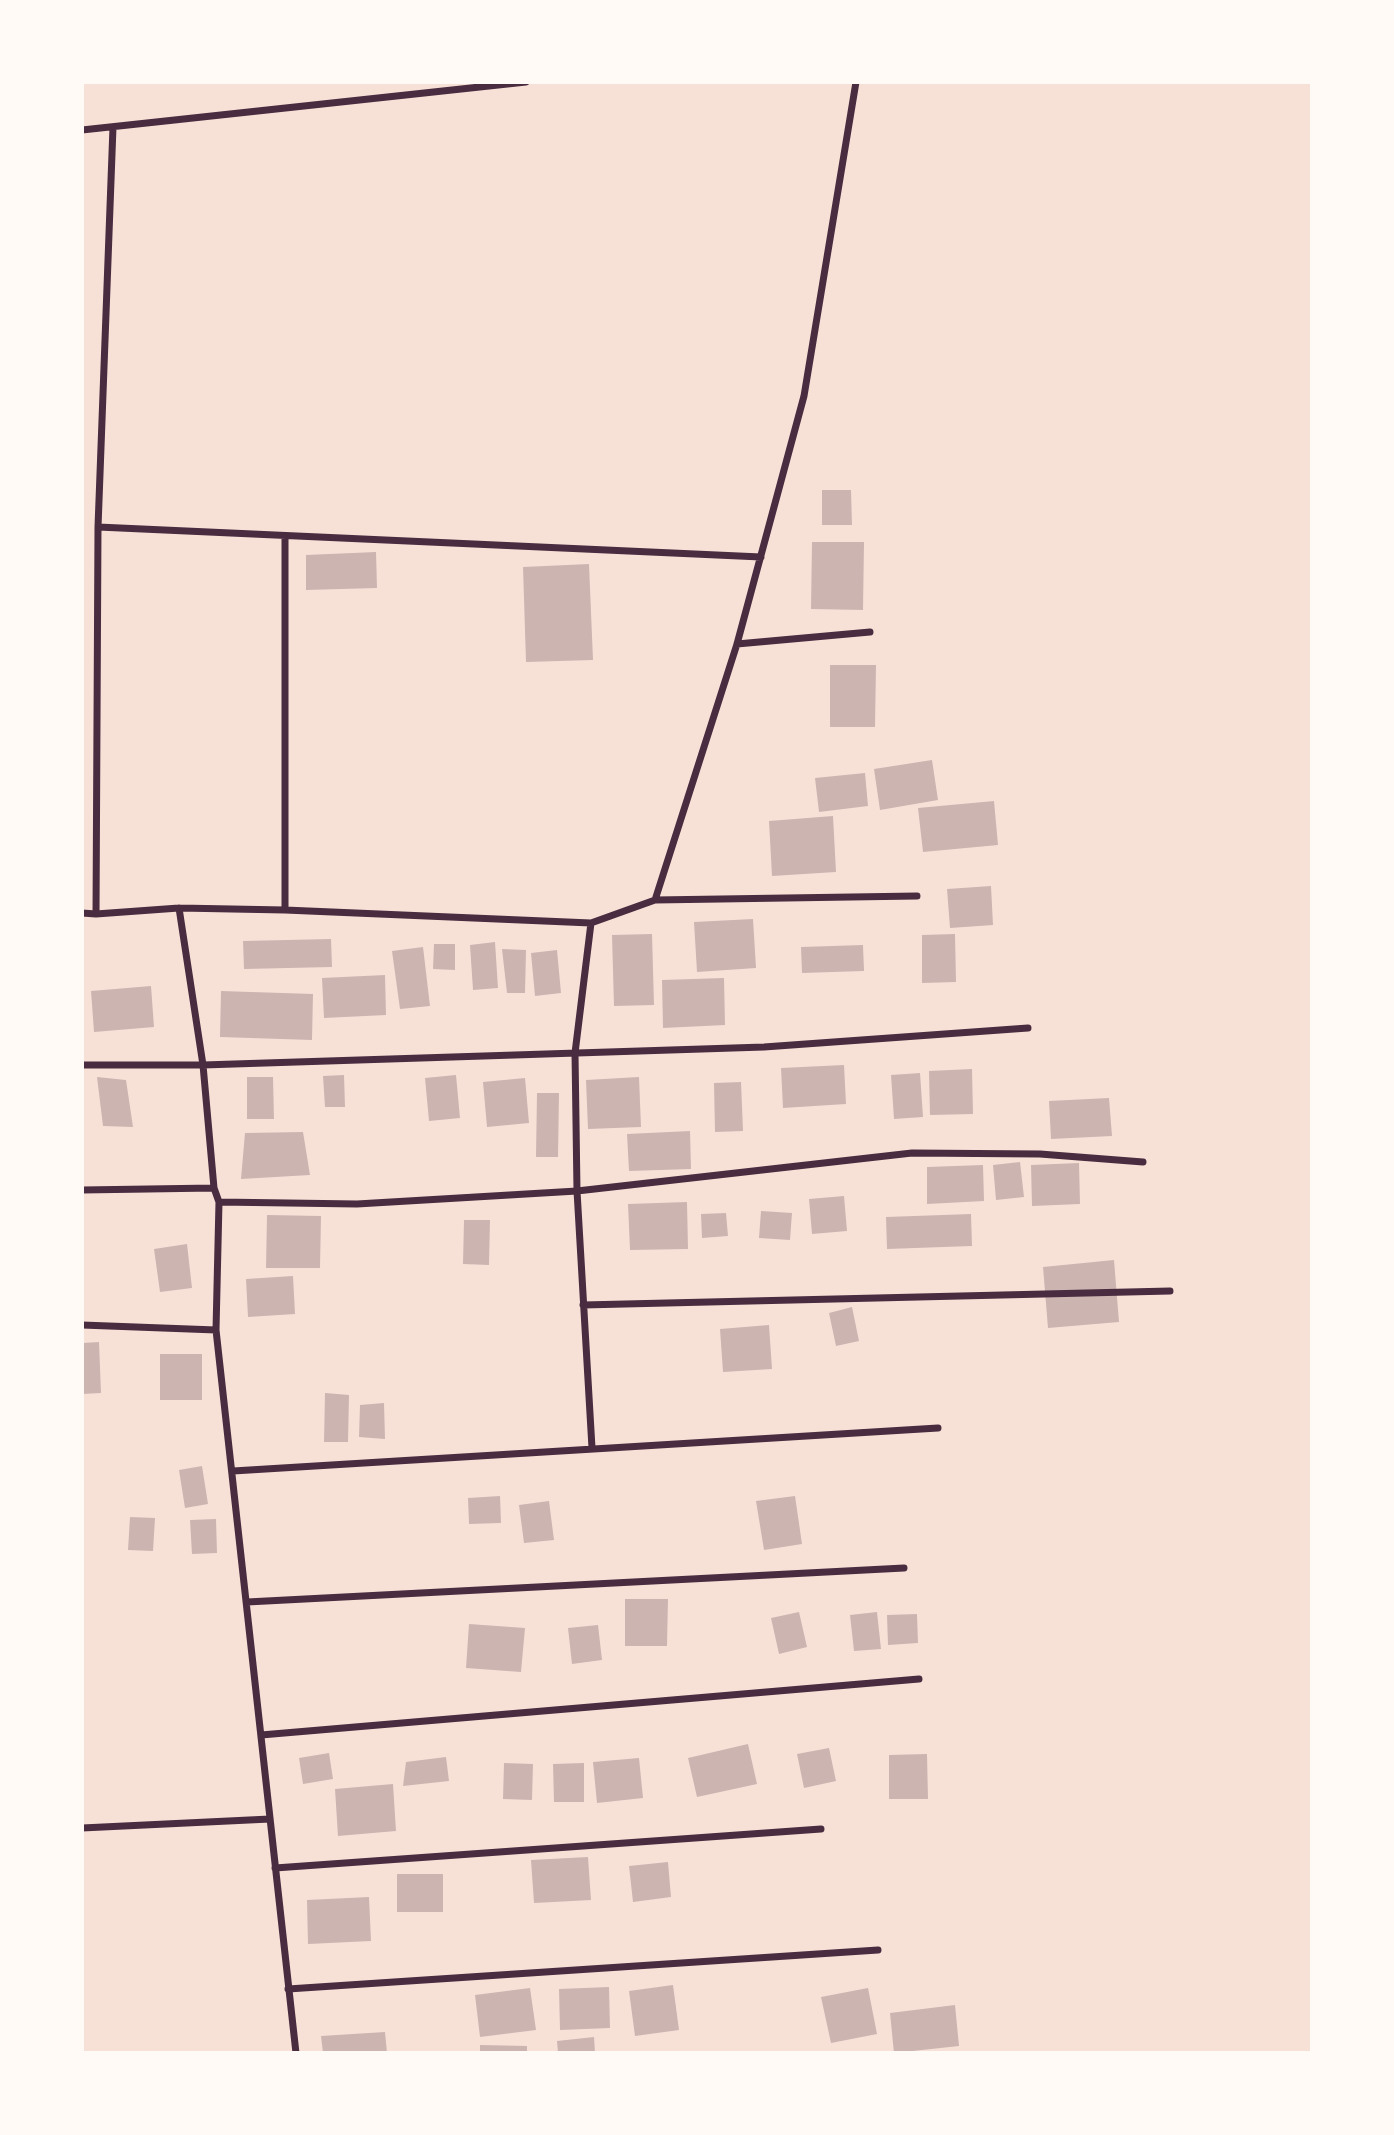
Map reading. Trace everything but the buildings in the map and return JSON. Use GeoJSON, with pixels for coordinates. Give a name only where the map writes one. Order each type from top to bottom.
{"type":"FeatureCollection","features":[{"type":"Feature","properties":{"kind":"street"},"geometry":{"type":"LineString","coordinates":[[82,130],[526,82]]}},
{"type":"Feature","properties":{"kind":"street"},"geometry":{"type":"LineString","coordinates":[[655,900],[737,644],[804,396],[856,82]]}},
{"type":"Feature","properties":{"kind":"street"},"geometry":{"type":"LineString","coordinates":[[96,914],[98,527],[113,127]]}},
{"type":"Feature","properties":{"kind":"street"},"geometry":{"type":"LineString","coordinates":[[98,527],[761,556]]}},
{"type":"Feature","properties":{"kind":"street"},"geometry":{"type":"LineString","coordinates":[[285,536],[285,910]]}},
{"type":"Feature","properties":{"kind":"street"},"geometry":{"type":"LineString","coordinates":[[737,644],[870,632]]}},
{"type":"Feature","properties":{"kind":"street"},"geometry":{"type":"LineString","coordinates":[[82,913],[179,908],[285,910],[591,923],[655,900],[918,896]]}},
{"type":"Feature","properties":{"kind":"street"},"geometry":{"type":"LineString","coordinates":[[179,908],[203,1065],[214,1188],[219,1202],[216,1330],[296,2053]]}},
{"type":"Feature","properties":{"kind":"street"},"geometry":{"type":"LineString","coordinates":[[591,923],[575,1053],[577,1191],[592,1448]]}},
{"type":"Feature","properties":{"kind":"street"},"geometry":{"type":"LineString","coordinates":[[82,1065],[203,1065],[764,1047],[1028,1028]]}},
{"type":"Feature","properties":{"kind":"street"},"geometry":{"type":"LineString","coordinates":[[219,1202],[357,1204],[577,1191],[912,1153],[1040,1154],[1143,1162]]}},
{"type":"Feature","properties":{"kind":"street"},"geometry":{"type":"LineString","coordinates":[[82,1190],[214,1188]]}},
{"type":"Feature","properties":{"kind":"street"},"geometry":{"type":"LineString","coordinates":[[583,1305],[1170,1291]]}},
{"type":"Feature","properties":{"kind":"street"},"geometry":{"type":"LineString","coordinates":[[82,1325],[216,1330]]}},
{"type":"Feature","properties":{"kind":"street"},"geometry":{"type":"LineString","coordinates":[[233,1471],[938,1428]]}},
{"type":"Feature","properties":{"kind":"street"},"geometry":{"type":"LineString","coordinates":[[247,1602],[904,1568]]}},
{"type":"Feature","properties":{"kind":"street"},"geometry":{"type":"LineString","coordinates":[[261,1735],[919,1679]]}},
{"type":"Feature","properties":{"kind":"street"},"geometry":{"type":"LineString","coordinates":[[82,1828],[270,1819]]}},
{"type":"Feature","properties":{"kind":"street"},"geometry":{"type":"LineString","coordinates":[[275,1868],[821,1829]]}},
{"type":"Feature","properties":{"kind":"street"},"geometry":{"type":"LineString","coordinates":[[288,1989],[878,1950]]}}]}
